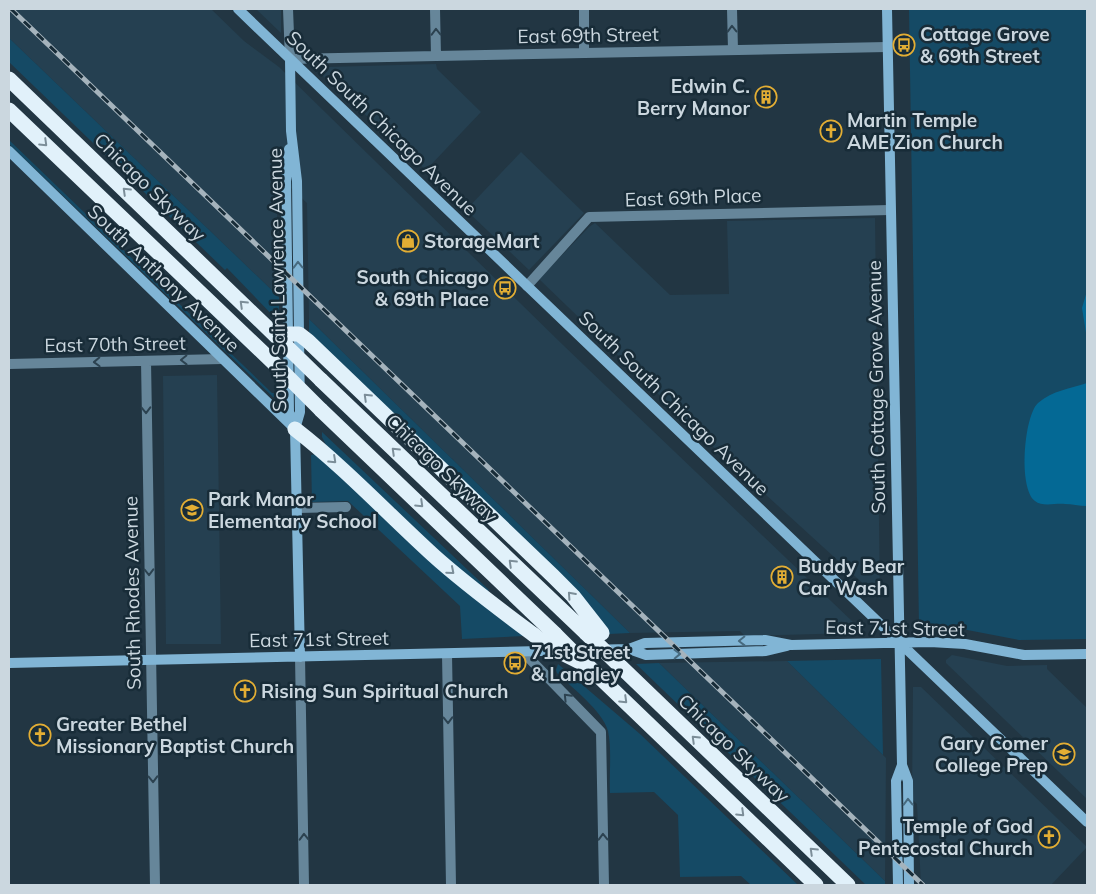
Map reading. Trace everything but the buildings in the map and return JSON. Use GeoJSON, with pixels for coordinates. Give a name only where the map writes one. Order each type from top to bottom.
{"type":"FeatureCollection","features":[{"type":"Feature","properties":{"kind":"highway","name":"Chicago Skyway"},"geometry":{"type":"LineString","coordinates":[[9,79],[289,335],[321,380],[848,885]]}},
{"type":"Feature","properties":{"kind":"highway"},"geometry":{"type":"LineString","coordinates":[[9,110],[816,885]]}},
{"type":"Feature","properties":{"kind":"highway"},"geometry":{"type":"LineString","coordinates":[[289,335],[308,341],[573,596],[602,633],[619,666]]}},
{"type":"Feature","properties":{"kind":"highway"},"geometry":{"type":"LineString","coordinates":[[295,429],[323,450],[433,555],[480,596],[552,648],[588,666]]}},
{"type":"Feature","properties":{"kind":"main road","name":"South South Chicago Avenue"},"geometry":{"type":"LineString","coordinates":[[238,9],[1087,822]]}},
{"type":"Feature","properties":{"kind":"main road","name":"South Cottage Grove Avenue"},"geometry":{"type":"LineString","coordinates":[[887,9],[898,642],[902,765],[908,781],[909,885]]}},
{"type":"Feature","properties":{"kind":"main road","name":"South Saint Lawrence Avenue"},"geometry":{"type":"LineString","coordinates":[[290,58],[291,131],[297,181],[289,335],[289,412],[295,429],[300,657]]}},
{"type":"Feature","properties":{"kind":"main road","name":"South Anthony Avenue"},"geometry":{"type":"LineString","coordinates":[[9,151],[295,429]]}},
{"type":"Feature","properties":{"kind":"main road","name":"East 71st Street"},"geometry":{"type":"LineString","coordinates":[[9,664],[629,649],[645,643],[765,640],[791,645],[898,642],[952,643],[1024,655],[1087,654]]}},
{"type":"Feature","properties":{"kind":"main road","name":"South Cottage Grove Avenue"},"geometry":{"type":"LineString","coordinates":[[898,885],[896,781],[902,765]]}},
{"type":"Feature","properties":{"kind":"street","name":"South Saint Lawrence Avenue"},"geometry":{"type":"LineString","coordinates":[[288,9],[290,58]]}},
{"type":"Feature","properties":{"kind":"street"},"geometry":{"type":"LineString","coordinates":[[436,9],[436,56]]}},
{"type":"Feature","properties":{"kind":"street"},"geometry":{"type":"LineString","coordinates":[[584,9],[584,53]]}},
{"type":"Feature","properties":{"kind":"street"},"geometry":{"type":"LineString","coordinates":[[732,9],[732,50]]}},
{"type":"Feature","properties":{"kind":"street","name":"East 69th Street"},"geometry":{"type":"LineString","coordinates":[[290,58],[887,47]]}},
{"type":"Feature","properties":{"kind":"street","name":"East 69th Place"},"geometry":{"type":"LineString","coordinates":[[527,286],[589,217],[890,210]]}},
{"type":"Feature","properties":{"kind":"street","name":"East 70th Street"},"geometry":{"type":"LineString","coordinates":[[9,364],[222,359]]}},
{"type":"Feature","properties":{"kind":"street","name":"South Rhodes Avenue"},"geometry":{"type":"LineString","coordinates":[[146,361],[155,885]]}},
{"type":"Feature","properties":{"kind":"street"},"geometry":{"type":"LineString","coordinates":[[297,508],[346,507]]}},
{"type":"Feature","properties":{"kind":"street"},"geometry":{"type":"LineString","coordinates":[[523,652],[601,732],[604,885]]}},
{"type":"Feature","properties":{"kind":"street"},"geometry":{"type":"LineString","coordinates":[[446,654],[451,885]]}},
{"type":"Feature","properties":{"kind":"street","name":"South Saint Lawrence Avenue"},"geometry":{"type":"LineString","coordinates":[[300,657],[304,885]]}},
{"type":"Feature","properties":{"kind":"shaded area"},"geometry":{"type":"Polygon","coordinates":[[[9,9],[211,9],[244,41],[279,67],[563,345],[854,623],[854,633],[745,636],[740,631],[630,633],[309,319],[307,203],[276,174],[279,297],[9,38],[9,9]]]}},
{"type":"Feature","properties":{"kind":"shaded area"},"geometry":{"type":"Polygon","coordinates":[[[256,9],[281,9],[281,33],[256,9]]]}},
{"type":"Feature","properties":{"kind":"shaded area"},"geometry":{"type":"Polygon","coordinates":[[[909,9],[1087,9],[1087,639],[1019,640],[957,628],[919,626],[909,9]]]}},
{"type":"Feature","properties":{"kind":"shaded area"},"geometry":{"type":"Polygon","coordinates":[[[9,38],[279,297],[279,322],[227,268],[225,270],[9,62],[9,38]]]}},
{"type":"Feature","properties":{"kind":"shaded area"},"geometry":{"type":"Polygon","coordinates":[[[436,64],[437,69],[481,112],[426,170],[323,76],[322,72],[323,68],[327,67],[436,64]]]}},
{"type":"Feature","properties":{"kind":"shaded area"},"geometry":{"type":"Polygon","coordinates":[[[9,140],[272,393],[281,392],[280,398],[273,397],[9,144],[9,140]]]}},
{"type":"Feature","properties":{"kind":"shaded area"},"geometry":{"type":"Polygon","coordinates":[[[521,152],[584,213],[529,270],[466,210],[521,152]]]}},
{"type":"Feature","properties":{"kind":"shaded area"},"geometry":{"type":"Polygon","coordinates":[[[875,218],[880,599],[707,441],[539,279],[595,223],[670,295],[729,294],[727,221],[875,218]]]}},
{"type":"Feature","properties":{"kind":"shaded area"},"geometry":{"type":"Polygon","coordinates":[[[1087,291],[1087,339],[1082,308],[1087,291]]]}},
{"type":"Feature","properties":{"kind":"shaded area"},"geometry":{"type":"Polygon","coordinates":[[[309,319],[630,633],[609,634],[567,584],[521,536],[309,332],[309,319]]]}},
{"type":"Feature","properties":{"kind":"shaded area","name":"Park Manor Elementary School"},"geometry":{"type":"Polygon","coordinates":[[[217,375],[221,644],[166,644],[163,376],[217,375]]]}},
{"type":"Feature","properties":{"kind":"shaded area"},"geometry":{"type":"Polygon","coordinates":[[[1087,383],[1087,506],[1038,503],[1030,494],[1026,482],[1025,468],[1026,436],[1033,410],[1038,403],[1050,395],[1087,383]]]}},
{"type":"Feature","properties":{"kind":"shaded area"},"geometry":{"type":"Polygon","coordinates":[[[322,432],[489,590],[485,594],[326,445],[322,432]]]}},
{"type":"Feature","properties":{"kind":"shaded area"},"geometry":{"type":"Polygon","coordinates":[[[316,454],[524,636],[462,639],[460,606],[348,501],[312,502],[311,455],[316,454]]]}},
{"type":"Feature","properties":{"kind":"shaded area","name":"Gary Comer College Prep"},"geometry":{"type":"Polygon","coordinates":[[[952,655],[1007,666],[1047,665],[1047,669],[1087,708],[1087,799],[946,663],[946,660],[952,655]]]}},
{"type":"Feature","properties":{"kind":"shaded area"},"geometry":{"type":"Polygon","coordinates":[[[881,659],[883,755],[787,661],[881,659]]]}},
{"type":"Feature","properties":{"kind":"shaded area"},"geometry":{"type":"Polygon","coordinates":[[[787,661],[886,758],[885,881],[659,663],[787,661]]]}},
{"type":"Feature","properties":{"kind":"shaded area"},"geometry":{"type":"Polygon","coordinates":[[[659,663],[885,881],[885,885],[866,885],[636,664],[659,663]]]}},
{"type":"Feature","properties":{"kind":"shaded area"},"geometry":{"type":"Polygon","coordinates":[[[558,664],[640,734],[798,885],[751,885],[741,876],[680,877],[678,815],[654,792],[610,793],[610,746],[605,723],[578,692],[557,673],[558,664]]]}},
{"type":"Feature","properties":{"kind":"shaded area"},"geometry":{"type":"Polygon","coordinates":[[[913,687],[921,687],[1087,847],[1051,885],[921,885],[917,804],[912,799],[913,687]]]}},
{"type":"Feature","properties":{"kind":"railway"},"geometry":{"type":"LineString","coordinates":[[11,9],[923,885]]}},
{"type":"Feature","properties":{"kind":"place","name":"Cottage Grove & 69th Street"},"geometry":{"type":"Point","coordinates":[904,45]}},
{"type":"Feature","properties":{"kind":"place","name":"Edwin C. Berry Manor"},"geometry":{"type":"Point","coordinates":[766,97]}},
{"type":"Feature","properties":{"kind":"place","name":"Martin Temple AME Zion Church"},"geometry":{"type":"Point","coordinates":[831,131]}},
{"type":"Feature","properties":{"kind":"place","name":"StorageMart"},"geometry":{"type":"Point","coordinates":[408,241]}},
{"type":"Feature","properties":{"kind":"place","name":"South Chicago & 69th Place"},"geometry":{"type":"Point","coordinates":[505,288]}},
{"type":"Feature","properties":{"kind":"place","name":"Park Manor Elementary School"},"geometry":{"type":"Point","coordinates":[192,510]}},
{"type":"Feature","properties":{"kind":"place","name":"Buddy Bear Car Wash"},"geometry":{"type":"Point","coordinates":[782,577]}},
{"type":"Feature","properties":{"kind":"place","name":"71st Street & Langley"},"geometry":{"type":"Point","coordinates":[515,663]}},
{"type":"Feature","properties":{"kind":"place","name":"Rising Sun Spiritual Church"},"geometry":{"type":"Point","coordinates":[245,691]}},
{"type":"Feature","properties":{"kind":"place","name":"Greater Bethel Missionary Baptist Church"},"geometry":{"type":"Point","coordinates":[40,735]}},
{"type":"Feature","properties":{"kind":"place","name":"Gary Comer College Prep"},"geometry":{"type":"Point","coordinates":[1064,754]}},
{"type":"Feature","properties":{"kind":"place","name":"Temple of God Pentecostal Church"},"geometry":{"type":"Point","coordinates":[1049,837]}}]}
